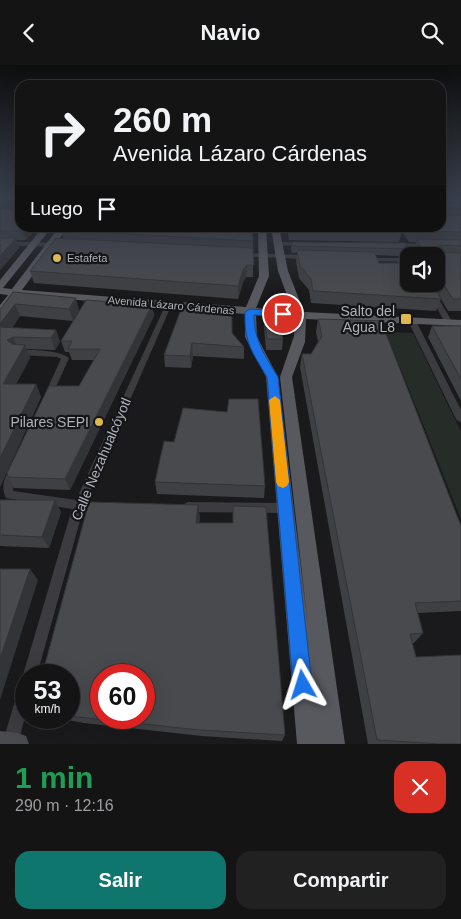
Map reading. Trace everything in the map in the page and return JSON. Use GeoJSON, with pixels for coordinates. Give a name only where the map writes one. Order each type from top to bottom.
{"type":"FeatureCollection","features":[{"type":"Feature","properties":{"kind":"main road"},"geometry":{"type":"LineString","coordinates":[[0,286],[44,232]]}},
{"type":"Feature","properties":{"kind":"main road"},"geometry":{"type":"LineString","coordinates":[[0,312],[56,245],[62,232]]}},
{"type":"Feature","properties":{"kind":"main road"},"geometry":{"type":"LineString","coordinates":[[262,232],[264,277],[253,299],[250,312],[251,337],[272,377],[308,744]]}},
{"type":"Feature","properties":{"kind":"main road"},"geometry":{"type":"LineString","coordinates":[[276,232],[279,257],[287,283],[296,299],[301,315],[299,341],[286,377],[333,744]]}},
{"type":"Feature","properties":{"kind":"main road","name":"Avenida Lázaro Cárdenas"},"geometry":{"type":"LineString","coordinates":[[0,291],[88,303],[168,305],[250,312],[461,323]]}},
{"type":"Feature","properties":{"kind":"street"},"geometry":{"type":"LineString","coordinates":[[402,240],[406,246]]}},
{"type":"Feature","properties":{"kind":"street"},"geometry":{"type":"LineString","coordinates":[[0,243],[56,245]]}},
{"type":"Feature","properties":{"kind":"street"},"geometry":{"type":"LineString","coordinates":[[277,243],[307,244]]}},
{"type":"Feature","properties":{"kind":"street"},"geometry":{"type":"LineString","coordinates":[[386,245],[434,246]]}},
{"type":"Feature","properties":{"kind":"street"},"geometry":{"type":"LineString","coordinates":[[235,255],[319,258]]}},
{"type":"Feature","properties":{"kind":"street"},"geometry":{"type":"LineString","coordinates":[[359,259],[400,260]]}},
{"type":"Feature","properties":{"kind":"street"},"geometry":{"type":"LineString","coordinates":[[432,292],[449,323]]}},
{"type":"Feature","properties":{"kind":"street","name":"Calle Nezahualcóyotl"},"geometry":{"type":"LineString","coordinates":[[33,664],[79,505],[168,305]]}},
{"type":"Feature","properties":{"kind":"street"},"geometry":{"type":"LineString","coordinates":[[412,321],[461,419]]}},
{"type":"Feature","properties":{"kind":"street"},"geometry":{"type":"LineString","coordinates":[[18,353],[60,351],[64,361],[44,405]]}},
{"type":"Feature","properties":{"kind":"street"},"geometry":{"type":"LineString","coordinates":[[20,458],[7,484],[7,490],[10,495],[79,505],[108,506]]}},
{"type":"Feature","properties":{"kind":"street"},"geometry":{"type":"LineString","coordinates":[[177,507],[285,508]]}},
{"type":"Feature","properties":{"kind":"street"},"geometry":{"type":"LineString","coordinates":[[10,744],[15,726]]}},
{"type":"Feature","properties":{"kind":"street"},"geometry":{"type":"LineString","coordinates":[[0,743],[18,744]]}},
{"type":"Feature","properties":{"kind":"shaded area"},"geometry":{"type":"Polygon","coordinates":[[[386,332],[413,333],[461,432],[461,519],[386,332]]]}},
{"type":"Feature","properties":{"kind":"building"},"geometry":{"type":"Polygon","coordinates":[[[0,229],[15,229],[15,231],[0,231],[0,229]]]}},
{"type":"Feature","properties":{"kind":"building"},"geometry":{"type":"Polygon","coordinates":[[[446,229],[461,229],[461,232],[446,232],[446,229]]]}},
{"type":"Feature","properties":{"kind":"building"},"geometry":{"type":"Polygon","coordinates":[[[96,232],[252,232],[253,241],[96,232]]]}},
{"type":"Feature","properties":{"kind":"building"},"geometry":{"type":"Polygon","coordinates":[[[0,238],[16,238],[0,256],[0,238]]]}},
{"type":"Feature","properties":{"kind":"building"},"geometry":{"type":"Polygon","coordinates":[[[56,238],[253,248],[254,265],[247,265],[243,270],[238,286],[30,271],[56,238]]]}},
{"type":"Feature","properties":{"kind":"building"},"geometry":{"type":"Polygon","coordinates":[[[417,239],[461,240],[461,246],[414,247],[420,245],[417,239]]]}},
{"type":"Feature","properties":{"kind":"building"},"geometry":{"type":"Polygon","coordinates":[[[292,242],[405,243],[408,247],[400,247],[400,249],[293,246],[292,242]]]}},
{"type":"Feature","properties":{"kind":"building"},"geometry":{"type":"Polygon","coordinates":[[[297,250],[374,252],[379,263],[400,263],[400,292],[437,292],[441,299],[313,291],[311,279],[300,266],[297,250]]]}},
{"type":"Feature","properties":{"kind":"building"},"geometry":{"type":"Polygon","coordinates":[[[445,252],[461,253],[461,299],[453,299],[445,287],[445,252]]]}},
{"type":"Feature","properties":{"kind":"building"},"geometry":{"type":"Polygon","coordinates":[[[13,292],[76,298],[69,309],[15,304],[0,324],[0,310],[13,292]]]}},
{"type":"Feature","properties":{"kind":"building"},"geometry":{"type":"Polygon","coordinates":[[[86,300],[152,305],[65,479],[8,477],[7,473],[49,386],[79,386],[100,349],[68,349],[72,341],[61,341],[86,300]]]}},
{"type":"Feature","properties":{"kind":"building"},"geometry":{"type":"Polygon","coordinates":[[[182,307],[232,311],[232,333],[244,347],[192,343],[190,356],[164,355],[182,307]]]}},
{"type":"Feature","properties":{"kind":"building"},"geometry":{"type":"Polygon","coordinates":[[[264,316],[279,316],[283,339],[267,339],[264,316]]]}},
{"type":"Feature","properties":{"kind":"building"},"geometry":{"type":"Polygon","coordinates":[[[318,319],[384,321],[383,326],[461,526],[461,601],[415,603],[423,633],[410,634],[416,657],[461,655],[461,744],[377,740],[302,354],[311,354],[322,336],[318,319]]]}},
{"type":"Feature","properties":{"kind":"building"},"geometry":{"type":"Polygon","coordinates":[[[432,326],[461,326],[461,379],[432,326]]]}},
{"type":"Feature","properties":{"kind":"building"},"geometry":{"type":"Polygon","coordinates":[[[0,327],[56,330],[51,338],[13,337],[7,340],[12,344],[25,345],[3,384],[36,384],[0,458],[0,327]]]}},
{"type":"Feature","properties":{"kind":"building"},"geometry":{"type":"Polygon","coordinates":[[[229,399],[258,399],[265,486],[155,482],[164,441],[174,442],[183,408],[227,412],[229,399]]]}},
{"type":"Feature","properties":{"kind":"building"},"geometry":{"type":"Polygon","coordinates":[[[0,500],[55,500],[42,537],[0,535],[0,500]]]}},
{"type":"Feature","properties":{"kind":"building"},"geometry":{"type":"Polygon","coordinates":[[[89,502],[198,505],[196,523],[233,523],[233,506],[266,507],[285,735],[155,725],[155,664],[90,664],[90,718],[80,717],[80,664],[45,664],[89,502]]]}},
{"type":"Feature","properties":{"kind":"building"},"geometry":{"type":"Polygon","coordinates":[[[0,569],[30,569],[0,659],[0,569]]]}},
{"type":"Feature","properties":{"kind":"slow traffic"},"geometry":{"type":"LineString","coordinates":[[275,400],[283,482]]}},
{"type":"Feature","properties":{"kind":"place","name":"Estafeta"},"geometry":{"type":"Point","coordinates":[57,258]}},
{"type":"Feature","properties":{"kind":"place","name":"Salto del Agua L8"},"geometry":{"type":"Point","coordinates":[406,319]}},
{"type":"Feature","properties":{"kind":"place","name":"Pilares SEPI"},"geometry":{"type":"Point","coordinates":[99,422]}},
{"type":"Feature","properties":{"kind":"route"},"geometry":{"type":"LineString","coordinates":[[283,314],[250,312],[250,326],[251,337],[256,349],[272,377],[303,685]]}}]}
